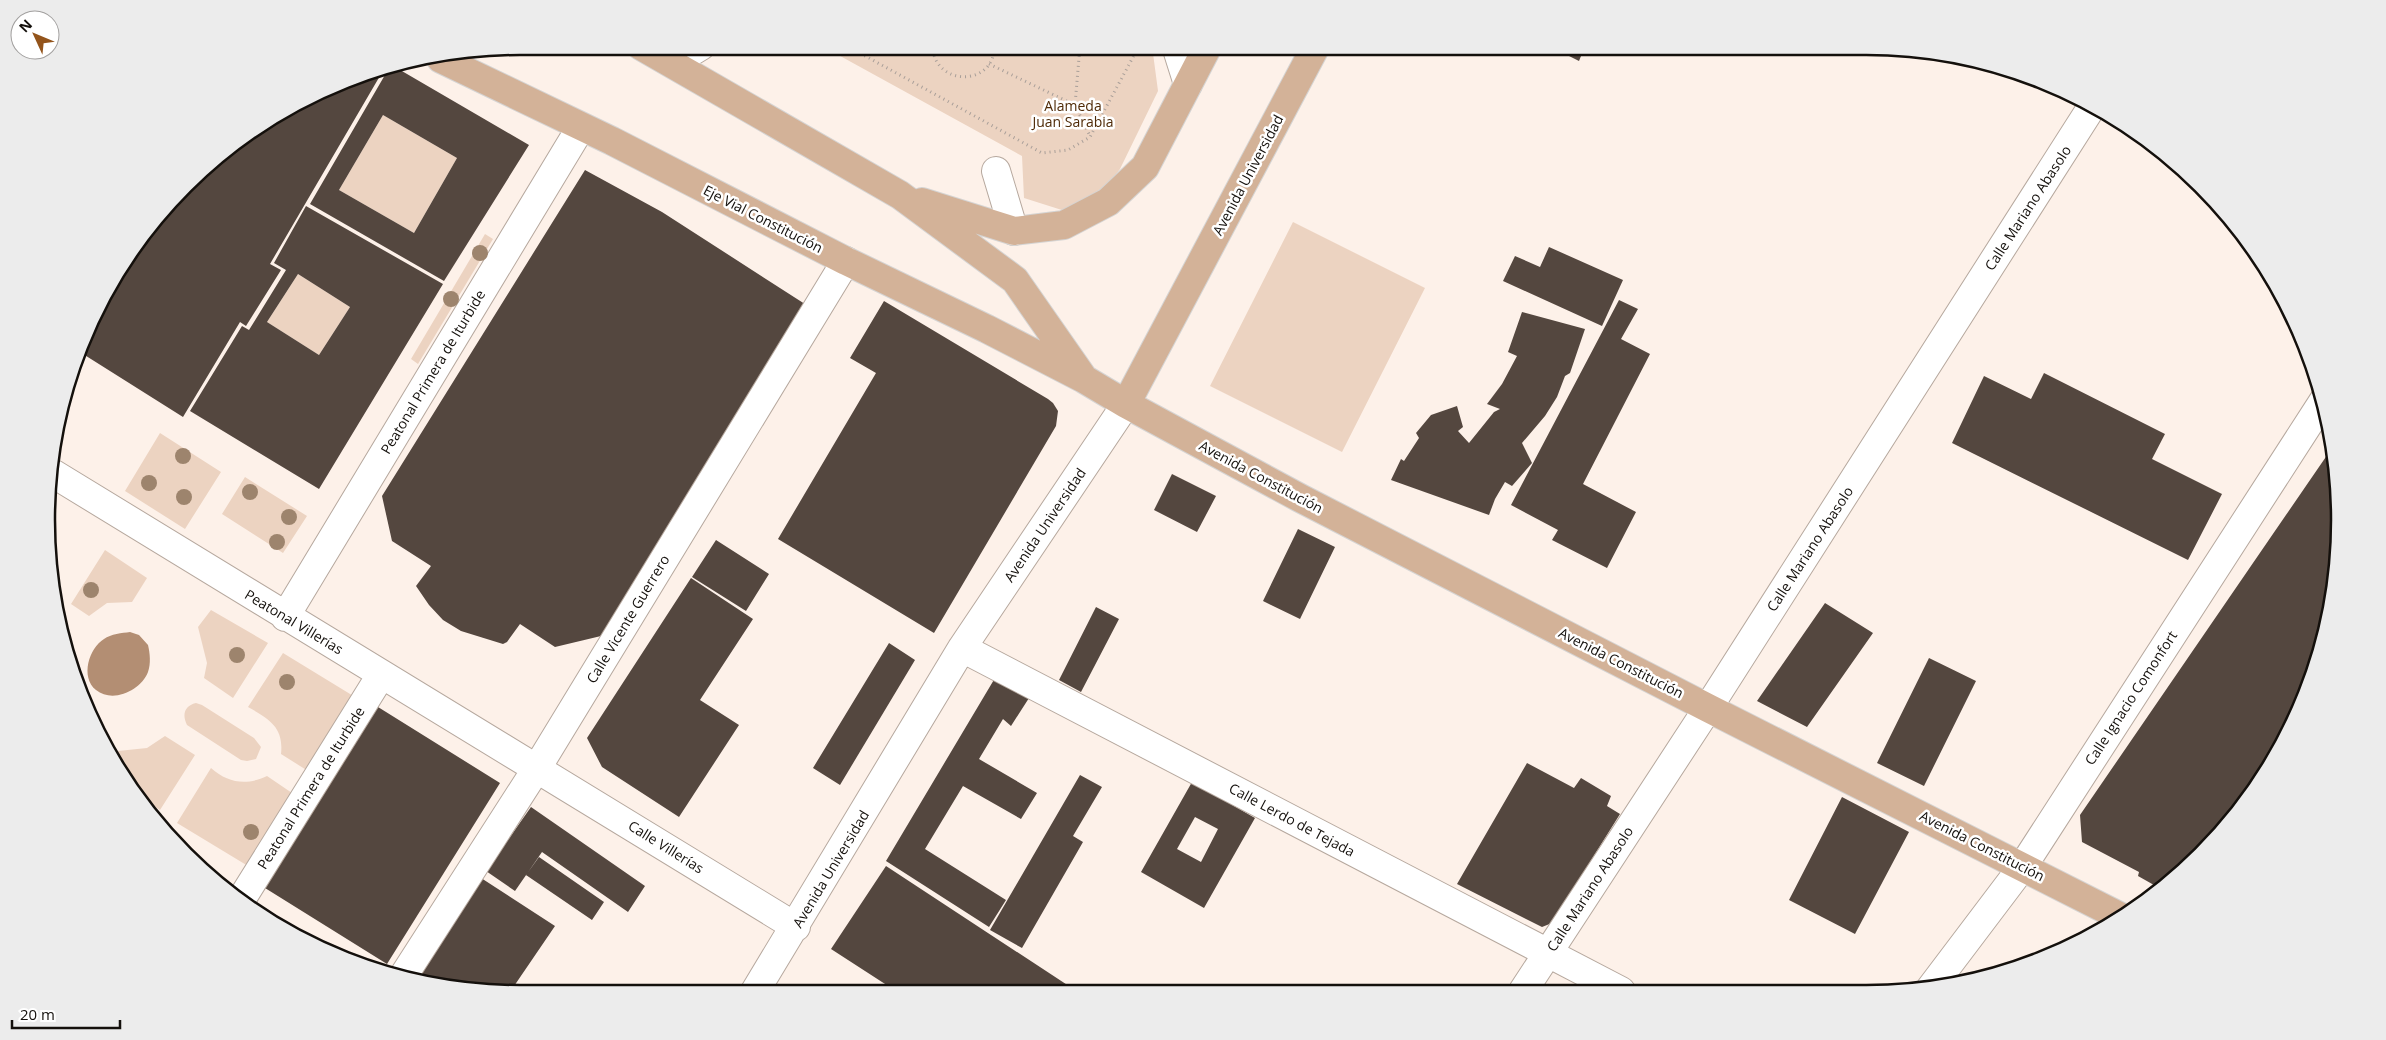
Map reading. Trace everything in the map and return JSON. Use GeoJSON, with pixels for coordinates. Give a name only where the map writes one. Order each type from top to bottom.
{"type":"FeatureCollection","features":[{"type":"Feature","properties":{"kind":"main road","name":"Eje Vial Constitución"},"geometry":{"type":"LineString","coordinates":[[659,55],[900,195],[1016,280],[1084,379]]}},
{"type":"Feature","properties":{"kind":"main road"},"geometry":{"type":"LineString","coordinates":[[900,195],[1014,231],[1064,225],[1108,202],[1145,167],[1203,55]]}},
{"type":"Feature","properties":{"kind":"main road","name":"Avenida Universidad"},"geometry":{"type":"LineString","coordinates":[[1126,404],[1310,55]]}},
{"type":"Feature","properties":{"kind":"main road","name":"Eje Vial Constitución"},"geometry":{"type":"LineString","coordinates":[[446,61],[581,127],[846,262],[987,329],[1084,379],[1126,404]]}},
{"type":"Feature","properties":{"kind":"main road","name":"Avenida Constitución"},"geometry":{"type":"LineString","coordinates":[[1126,404],[1309,502],[1708,708],[2114,913]]}},
{"type":"Feature","properties":{"kind":"street"},"geometry":{"type":"LineString","coordinates":[[673,62],[685,55]]}},
{"type":"Feature","properties":{"kind":"street"},"geometry":{"type":"LineString","coordinates":[[1179,55],[1188,84]]}},
{"type":"Feature","properties":{"kind":"street","name":"Calle Mariano Abasolo"},"geometry":{"type":"LineString","coordinates":[[1527,985],[1708,708],[2090,113]]}},
{"type":"Feature","properties":{"kind":"street","name":"Peatonal Primera de Iturbide"},"geometry":{"type":"LineString","coordinates":[[285,617],[581,127]]}},
{"type":"Feature","properties":{"kind":"street"},"geometry":{"type":"LineString","coordinates":[[996,171],[1014,231]]}},
{"type":"Feature","properties":{"kind":"street","name":"Calle Vicente Guerrero"},"geometry":{"type":"LineString","coordinates":[[407,971],[537,768],[846,262]]}},
{"type":"Feature","properties":{"kind":"street","name":"Avenida Universidad"},"geometry":{"type":"LineString","coordinates":[[759,985],[796,927],[962,648],[1126,404]]}},
{"type":"Feature","properties":{"kind":"street","name":"Calle Ignacio Comonfort"},"geometry":{"type":"LineString","coordinates":[[1937,979],[2022,866],[2317,410]]}},
{"type":"Feature","properties":{"kind":"street","name":"Peatonal Villerías"},"geometry":{"type":"LineString","coordinates":[[57,476],[285,617],[537,768]]}},
{"type":"Feature","properties":{"kind":"street","name":"Calle Lerdo de Tejada"},"geometry":{"type":"LineString","coordinates":[[962,648],[1611,985]]}},
{"type":"Feature","properties":{"kind":"street","name":"Peatonal Primera de Iturbide"},"geometry":{"type":"LineString","coordinates":[[244,894],[381,675]]}},
{"type":"Feature","properties":{"kind":"street","name":"Calle Villerías"},"geometry":{"type":"LineString","coordinates":[[537,768],[796,927]]}},
{"type":"Feature","properties":{"kind":"path"},"geometry":{"type":"LineString","coordinates":[[863,55],[1042,153],[1068,150],[1090,136],[1133,55]]}},
{"type":"Feature","properties":{"kind":"path"},"geometry":{"type":"LineString","coordinates":[[934,55],[935,60],[943,71],[955,76],[968,78],[980,73],[989,64],[992,55]]}},
{"type":"Feature","properties":{"kind":"path"},"geometry":{"type":"LineString","coordinates":[[1079,55],[1075,105],[1090,136]]}},
{"type":"Feature","properties":{"kind":"path"},"geometry":{"type":"LineString","coordinates":[[989,64],[1075,105]]}},
{"type":"Feature","properties":{"kind":"green space","name":"Alameda Juan Sarabia"},"geometry":{"type":"Polygon","coordinates":[[[838,55],[1153,55],[1158,91],[1120,169],[1097,200],[1065,211],[1024,198],[1022,156],[838,55]]]}},
{"type":"Feature","properties":{"kind":"green space"},"geometry":{"type":"Polygon","coordinates":[[[383,115],[457,158],[414,233],[339,190],[383,115]]]}},
{"type":"Feature","properties":{"kind":"green space"},"geometry":{"type":"Polygon","coordinates":[[[1293,222],[1425,288],[1342,452],[1210,386],[1293,222]]]}},
{"type":"Feature","properties":{"kind":"green space"},"geometry":{"type":"Polygon","coordinates":[[[485,234],[493,239],[418,364],[411,359],[485,234]]]}},
{"type":"Feature","properties":{"kind":"green space"},"geometry":{"type":"Polygon","coordinates":[[[298,274],[350,307],[319,355],[267,322],[298,274]]]}},
{"type":"Feature","properties":{"kind":"green space"},"geometry":{"type":"Polygon","coordinates":[[[160,433],[221,472],[185,529],[125,491],[160,433]]]}},
{"type":"Feature","properties":{"kind":"green space"},"geometry":{"type":"Polygon","coordinates":[[[245,477],[307,516],[283,553],[222,514],[245,477]]]}},
{"type":"Feature","properties":{"kind":"green space"},"geometry":{"type":"Polygon","coordinates":[[[105,550],[147,578],[132,602],[107,603],[89,616],[71,604],[105,550]]]}},
{"type":"Feature","properties":{"kind":"green space"},"geometry":{"type":"Polygon","coordinates":[[[211,610],[268,643],[233,698],[204,678],[207,663],[198,627],[211,610]]]}},
{"type":"Feature","properties":{"kind":"green space"},"geometry":{"type":"Polygon","coordinates":[[[283,653],[355,697],[308,771],[281,754],[280,737],[274,725],[248,707],[283,653]]]}},
{"type":"Feature","properties":{"kind":"green space"},"geometry":{"type":"Polygon","coordinates":[[[196,703],[254,738],[261,747],[256,759],[241,760],[187,725],[185,711],[189,706],[196,703]]]}},
{"type":"Feature","properties":{"kind":"green space"},"geometry":{"type":"Polygon","coordinates":[[[165,736],[195,755],[160,810],[151,803],[117,752],[147,748],[165,736]]]}},
{"type":"Feature","properties":{"kind":"green space"},"geometry":{"type":"Polygon","coordinates":[[[211,768],[231,780],[245,782],[267,776],[292,793],[248,866],[177,823],[211,768]]]}},
{"type":"Feature","properties":{"kind":"shaded area"},"geometry":{"type":"Polygon","coordinates":[[[130,632],[139,635],[148,645],[150,666],[148,672],[139,684],[126,693],[110,696],[103,694],[96,690],[88,678],[88,663],[94,649],[107,637],[130,632]]]}},
{"type":"Feature","properties":{"kind":"building"},"geometry":{"type":"Polygon","coordinates":[[[1567,55],[1581,55],[1579,61],[1567,55]]]}},
{"type":"Feature","properties":{"kind":"building"},"geometry":{"type":"Polygon","coordinates":[[[400,71],[529,145],[444,281],[310,204],[384,76],[400,71]],[[383,115],[339,190],[414,233],[457,158],[383,115]]]}},
{"type":"Feature","properties":{"kind":"building"},"geometry":{"type":"Polygon","coordinates":[[[379,78],[270,264],[281,270],[246,326],[240,322],[183,417],[85,355],[117,287],[133,262],[170,213],[213,170],[262,133],[287,117],[342,90],[379,78]]]}},
{"type":"Feature","properties":{"kind":"building"},"geometry":{"type":"Polygon","coordinates":[[[585,170],[662,212],[808,306],[601,636],[555,647],[520,624],[507,642],[503,644],[461,631],[443,620],[429,605],[416,586],[431,566],[392,541],[382,496],[585,170]]]}},
{"type":"Feature","properties":{"kind":"building"},"geometry":{"type":"Polygon","coordinates":[[[306,206],[443,284],[319,489],[190,411],[242,326],[249,330],[286,270],[274,263],[306,206]],[[298,274],[267,322],[319,355],[350,307],[298,274]]]}},
{"type":"Feature","properties":{"kind":"building"},"geometry":{"type":"Polygon","coordinates":[[[1549,247],[1623,280],[1602,326],[1503,281],[1515,256],[1540,267],[1549,247]]]}},
{"type":"Feature","properties":{"kind":"building"},"geometry":{"type":"Polygon","coordinates":[[[1619,300],[1638,309],[1621,339],[1650,354],[1583,484],[1636,512],[1607,568],[1552,540],[1558,530],[1511,505],[1619,300]]]}},
{"type":"Feature","properties":{"kind":"building"},"geometry":{"type":"Polygon","coordinates":[[[884,301],[1048,399],[1058,411],[1056,426],[934,633],[778,539],[876,373],[850,358],[884,301]]]}},
{"type":"Feature","properties":{"kind":"building"},"geometry":{"type":"Polygon","coordinates":[[[1522,312],[1585,329],[1570,373],[1565,376],[1557,397],[1545,416],[1522,443],[1532,463],[1512,486],[1505,482],[1495,499],[1489,515],[1391,480],[1401,459],[1404,461],[1419,438],[1416,433],[1431,415],[1457,406],[1463,427],[1458,431],[1469,443],[1494,412],[1500,409],[1487,404],[1502,384],[1517,356],[1508,352],[1522,312]]]}},
{"type":"Feature","properties":{"kind":"building"},"geometry":{"type":"Polygon","coordinates":[[[2044,373],[2165,434],[2152,459],[2222,494],[2188,560],[1952,443],[1984,376],[2031,399],[2044,373]]]}},
{"type":"Feature","properties":{"kind":"building"},"geometry":{"type":"Polygon","coordinates":[[[2327,456],[2331,520],[2327,581],[2322,611],[2315,640],[2296,698],[2283,726],[2253,778],[2216,827],[2173,870],[2154,885],[2138,876],[2139,872],[2082,842],[2080,815],[2327,456]]]}},
{"type":"Feature","properties":{"kind":"building"},"geometry":{"type":"Polygon","coordinates":[[[1172,474],[1216,496],[1197,532],[1154,510],[1172,474]]]}},
{"type":"Feature","properties":{"kind":"building"},"geometry":{"type":"Polygon","coordinates":[[[1298,529],[1335,547],[1300,619],[1263,601],[1298,529]]]}},
{"type":"Feature","properties":{"kind":"building"},"geometry":{"type":"Polygon","coordinates":[[[716,540],[769,574],[746,611],[692,577],[716,540]]]}},
{"type":"Feature","properties":{"kind":"building"},"geometry":{"type":"Polygon","coordinates":[[[691,578],[753,619],[700,700],[739,725],[679,817],[602,767],[587,738],[691,578]]]}},
{"type":"Feature","properties":{"kind":"building"},"geometry":{"type":"Polygon","coordinates":[[[1825,603],[1873,633],[1807,727],[1757,701],[1825,603]]]}},
{"type":"Feature","properties":{"kind":"building"},"geometry":{"type":"Polygon","coordinates":[[[1096,607],[1119,619],[1081,692],[1059,680],[1096,607]]]}},
{"type":"Feature","properties":{"kind":"building"},"geometry":{"type":"Polygon","coordinates":[[[889,643],[915,660],[840,785],[813,768],[889,643]]]}},
{"type":"Feature","properties":{"kind":"building"},"geometry":{"type":"Polygon","coordinates":[[[1929,658],[1976,681],[1924,786],[1877,763],[1929,658]]]}},
{"type":"Feature","properties":{"kind":"building"},"geometry":{"type":"Polygon","coordinates":[[[995,678],[1029,698],[1011,726],[1003,719],[979,759],[1037,793],[1021,819],[963,786],[925,849],[1006,900],[989,927],[886,861],[995,678]]]}},
{"type":"Feature","properties":{"kind":"building"},"geometry":{"type":"Polygon","coordinates":[[[378,707],[500,783],[387,964],[265,888],[378,707]]]}},
{"type":"Feature","properties":{"kind":"building"},"geometry":{"type":"Polygon","coordinates":[[[1527,763],[1574,788],[1581,778],[1611,796],[1607,806],[1620,814],[1552,923],[1542,927],[1457,884],[1527,763]]]}},
{"type":"Feature","properties":{"kind":"building"},"geometry":{"type":"Polygon","coordinates":[[[1080,775],[1102,787],[1073,836],[1083,842],[1022,948],[990,930],[1080,775]]]}},
{"type":"Feature","properties":{"kind":"building"},"geometry":{"type":"Polygon","coordinates":[[[1192,782],[1255,818],[1204,908],[1141,872],[1192,782]],[[1195,817],[1177,849],[1201,862],[1218,829],[1195,817]]]}},
{"type":"Feature","properties":{"kind":"building"},"geometry":{"type":"Polygon","coordinates":[[[1842,797],[1909,832],[1855,934],[1789,900],[1842,797]]]}},
{"type":"Feature","properties":{"kind":"building"},"geometry":{"type":"Polygon","coordinates":[[[531,807],[645,886],[628,912],[542,852],[515,891],[486,871],[531,807]]]}},
{"type":"Feature","properties":{"kind":"building"},"geometry":{"type":"Polygon","coordinates":[[[539,857],[604,902],[592,920],[526,875],[539,857]]]}},
{"type":"Feature","properties":{"kind":"building"},"geometry":{"type":"Polygon","coordinates":[[[886,866],[1067,985],[887,985],[831,949],[886,866]]]}},
{"type":"Feature","properties":{"kind":"building"},"geometry":{"type":"Polygon","coordinates":[[[478,876],[555,926],[515,985],[459,981],[418,973],[478,876]]]}}]}
